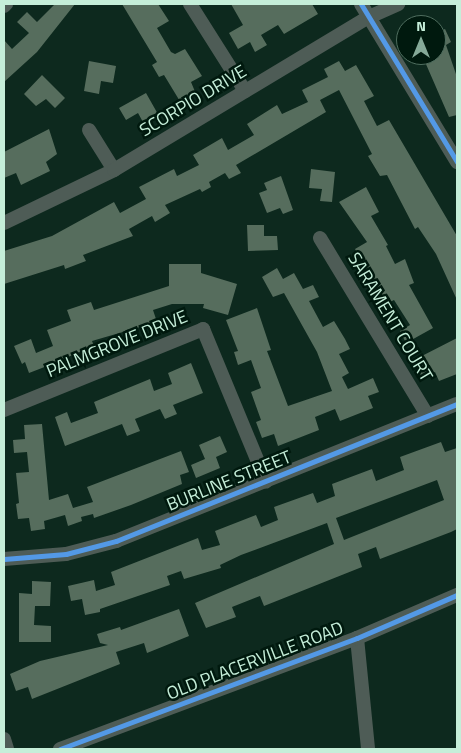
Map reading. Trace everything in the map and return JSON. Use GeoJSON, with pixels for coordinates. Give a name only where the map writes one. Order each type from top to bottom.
{"type":"FeatureCollection","features":[{"type":"Feature","properties":{"kind":"street"},"geometry":{"type":"LineString","coordinates":[[190,4],[245,91]]}},
{"type":"Feature","properties":{"kind":"street"},"geometry":{"type":"LineString","coordinates":[[361,4],[457,162]]}},
{"type":"Feature","properties":{"kind":"street","name":"SCORPIO DRIVE"},"geometry":{"type":"LineString","coordinates":[[4,223],[114,170],[369,17],[398,4]]}},
{"type":"Feature","properties":{"kind":"street"},"geometry":{"type":"LineString","coordinates":[[89,130],[114,170]]}},
{"type":"Feature","properties":{"kind":"street","name":"SARAMENT COURT"},"geometry":{"type":"LineString","coordinates":[[320,238],[428,416]]}},
{"type":"Feature","properties":{"kind":"street","name":"PALMGROVE DRIVE"},"geometry":{"type":"LineString","coordinates":[[4,410],[203,329],[266,481]]}},
{"type":"Feature","properties":{"kind":"street","name":"BURLINE STREET"},"geometry":{"type":"LineString","coordinates":[[4,559],[58,555],[100,546],[457,404]]}},
{"type":"Feature","properties":{"kind":"street","name":"OLD PLACERVILLE ROAD"},"geometry":{"type":"LineString","coordinates":[[60,749],[357,638],[457,595]]}},
{"type":"Feature","properties":{"kind":"street"},"geometry":{"type":"LineString","coordinates":[[357,638],[368,749]]}},
{"type":"Feature","properties":{"kind":"street"},"geometry":{"type":"LineString","coordinates":[[4,739],[7,749]]}},
{"type":"Feature","properties":{"kind":"building"},"geometry":{"type":"Polygon","coordinates":[[[55,4],[75,4],[37,52],[4,82],[4,40],[12,49],[29,33],[17,22],[27,12],[37,22],[55,4]]]}},
{"type":"Feature","properties":{"kind":"building"},"geometry":{"type":"Polygon","coordinates":[[[122,4],[158,4],[169,21],[157,28],[171,52],[175,54],[185,49],[202,76],[191,82],[196,94],[181,103],[164,75],[159,77],[152,65],[157,62],[122,4]]]}},
{"type":"Feature","properties":{"kind":"building"},"geometry":{"type":"Polygon","coordinates":[[[231,4],[312,4],[318,14],[284,34],[278,25],[261,35],[267,45],[255,52],[250,42],[238,49],[229,33],[243,25],[231,4]]]}},
{"type":"Feature","properties":{"kind":"building"},"geometry":{"type":"Polygon","coordinates":[[[446,31],[451,42],[446,45],[446,31]]]}},
{"type":"Feature","properties":{"kind":"building"},"geometry":{"type":"Polygon","coordinates":[[[446,45],[457,77],[457,115],[449,117],[426,65],[446,65],[446,45]]]}},
{"type":"Feature","properties":{"kind":"building"},"geometry":{"type":"Polygon","coordinates":[[[89,61],[116,66],[113,83],[101,81],[99,94],[84,91],[89,61]]]}},
{"type":"Feature","properties":{"kind":"building"},"geometry":{"type":"Polygon","coordinates":[[[339,61],[345,71],[356,65],[374,96],[364,101],[377,126],[389,120],[457,236],[457,300],[436,254],[418,227],[415,229],[387,175],[380,176],[368,156],[372,154],[339,90],[320,100],[326,112],[236,165],[241,173],[229,179],[225,173],[209,182],[211,187],[202,192],[200,189],[165,205],[170,213],[155,222],[152,216],[129,229],[133,236],[83,255],[86,261],[65,269],[64,265],[4,284],[4,251],[52,236],[114,202],[120,213],[146,199],[139,187],[174,169],[177,176],[199,165],[193,155],[222,138],[228,150],[254,135],[247,124],[277,105],[282,114],[308,102],[302,90],[328,77],[324,69],[339,61]]]}},
{"type":"Feature","properties":{"kind":"building"},"geometry":{"type":"Polygon","coordinates":[[[42,75],[65,98],[55,108],[46,99],[36,106],[24,94],[42,75]]]}},
{"type":"Feature","properties":{"kind":"building"},"geometry":{"type":"Polygon","coordinates":[[[146,93],[159,116],[144,124],[138,113],[126,120],[119,108],[146,93]]]}},
{"type":"Feature","properties":{"kind":"building"},"geometry":{"type":"Polygon","coordinates":[[[49,129],[57,154],[46,162],[50,171],[21,185],[16,173],[4,178],[4,152],[49,129]]]}},
{"type":"Feature","properties":{"kind":"building"},"geometry":{"type":"Polygon","coordinates":[[[311,169],[335,172],[332,202],[320,201],[322,189],[309,188],[311,169]]]}},
{"type":"Feature","properties":{"kind":"building"},"geometry":{"type":"Polygon","coordinates":[[[281,176],[293,210],[283,214],[280,208],[267,213],[259,193],[267,190],[264,183],[281,176]]]}},
{"type":"Feature","properties":{"kind":"building"},"geometry":{"type":"Polygon","coordinates":[[[366,187],[379,212],[371,216],[388,245],[386,246],[395,264],[405,259],[414,283],[409,285],[433,328],[406,343],[400,331],[410,325],[394,300],[384,305],[355,249],[367,242],[339,202],[366,187]]]}},
{"type":"Feature","properties":{"kind":"building"},"geometry":{"type":"Polygon","coordinates":[[[247,225],[264,225],[264,236],[277,236],[278,250],[248,251],[247,225]]]}},
{"type":"Feature","properties":{"kind":"building"},"geometry":{"type":"Polygon","coordinates":[[[169,264],[201,264],[201,273],[237,284],[228,315],[203,308],[204,304],[172,304],[153,310],[157,322],[92,341],[94,346],[29,373],[25,362],[22,364],[14,346],[31,339],[36,353],[53,346],[47,330],[71,321],[67,310],[91,302],[94,310],[169,286],[169,264]]]}},
{"type":"Feature","properties":{"kind":"building"},"geometry":{"type":"Polygon","coordinates":[[[277,268],[283,279],[294,273],[303,289],[313,285],[319,297],[309,301],[323,327],[334,321],[345,339],[350,349],[339,354],[349,373],[342,377],[348,389],[373,378],[379,392],[368,396],[373,408],[340,421],[335,409],[315,417],[319,430],[278,446],[274,434],[262,438],[256,422],[261,420],[251,392],[261,388],[251,360],[238,365],[234,352],[238,351],[226,320],[257,308],[271,350],[267,351],[288,406],[332,391],[317,352],[284,293],[273,297],[262,277],[277,268]]]}},
{"type":"Feature","properties":{"kind":"building"},"geometry":{"type":"Polygon","coordinates":[[[457,338],[457,374],[439,381],[435,372],[422,378],[414,360],[457,338]]]}},
{"type":"Feature","properties":{"kind":"building"},"geometry":{"type":"Polygon","coordinates":[[[191,363],[203,393],[173,405],[177,414],[165,419],[160,409],[135,419],[140,431],[127,436],[122,424],[65,446],[55,417],[67,412],[71,423],[98,413],[94,402],[150,379],[154,391],[172,384],[168,373],[191,363]]]}},
{"type":"Feature","properties":{"kind":"building"},"geometry":{"type":"Polygon","coordinates":[[[42,424],[49,500],[68,494],[73,508],[93,502],[87,487],[181,451],[189,472],[180,475],[182,484],[131,505],[94,518],[93,514],[81,517],[82,521],[68,526],[65,515],[44,521],[45,529],[31,531],[29,518],[18,519],[16,504],[19,503],[16,473],[29,472],[27,452],[14,453],[13,440],[25,439],[24,425],[42,424]]]}},
{"type":"Feature","properties":{"kind":"building"},"geometry":{"type":"Polygon","coordinates":[[[220,436],[227,452],[216,457],[220,468],[196,478],[191,465],[205,459],[199,445],[220,436]]]}},
{"type":"Feature","properties":{"kind":"building"},"geometry":{"type":"Polygon","coordinates":[[[441,442],[445,452],[457,448],[457,529],[380,559],[376,547],[358,554],[362,567],[264,606],[260,596],[232,607],[236,617],[206,628],[195,603],[334,544],[327,523],[241,555],[220,565],[221,568],[184,579],[181,571],[167,576],[170,585],[100,609],[100,612],[85,615],[82,599],[71,601],[68,586],[94,580],[96,591],[115,585],[111,572],[198,538],[202,550],[220,545],[215,531],[256,515],[261,527],[278,520],[274,507],[313,493],[317,503],[335,496],[332,484],[372,469],[376,481],[404,470],[400,457],[441,442]],[[437,480],[336,518],[344,540],[444,500],[437,480]]]}},
{"type":"Feature","properties":{"kind":"building"},"geometry":{"type":"Polygon","coordinates":[[[32,581],[51,582],[50,606],[35,606],[34,625],[51,626],[51,642],[19,642],[19,593],[32,594],[32,581]]]}},
{"type":"Feature","properties":{"kind":"building"},"geometry":{"type":"Polygon","coordinates":[[[179,609],[189,636],[147,653],[144,643],[116,652],[120,664],[32,699],[28,687],[16,691],[10,674],[40,661],[108,645],[100,643],[97,634],[120,627],[121,630],[179,609]]]}},
{"type":"Feature","properties":{"kind":"cycle path"},"geometry":{"type":"LineString","coordinates":[[361,4],[457,162]]}},
{"type":"Feature","properties":{"kind":"cycle path"},"geometry":{"type":"LineString","coordinates":[[4,559],[66,554],[116,541],[457,404]]}},
{"type":"Feature","properties":{"kind":"cycle path"},"geometry":{"type":"LineString","coordinates":[[60,749],[357,638],[457,595]]}}]}
